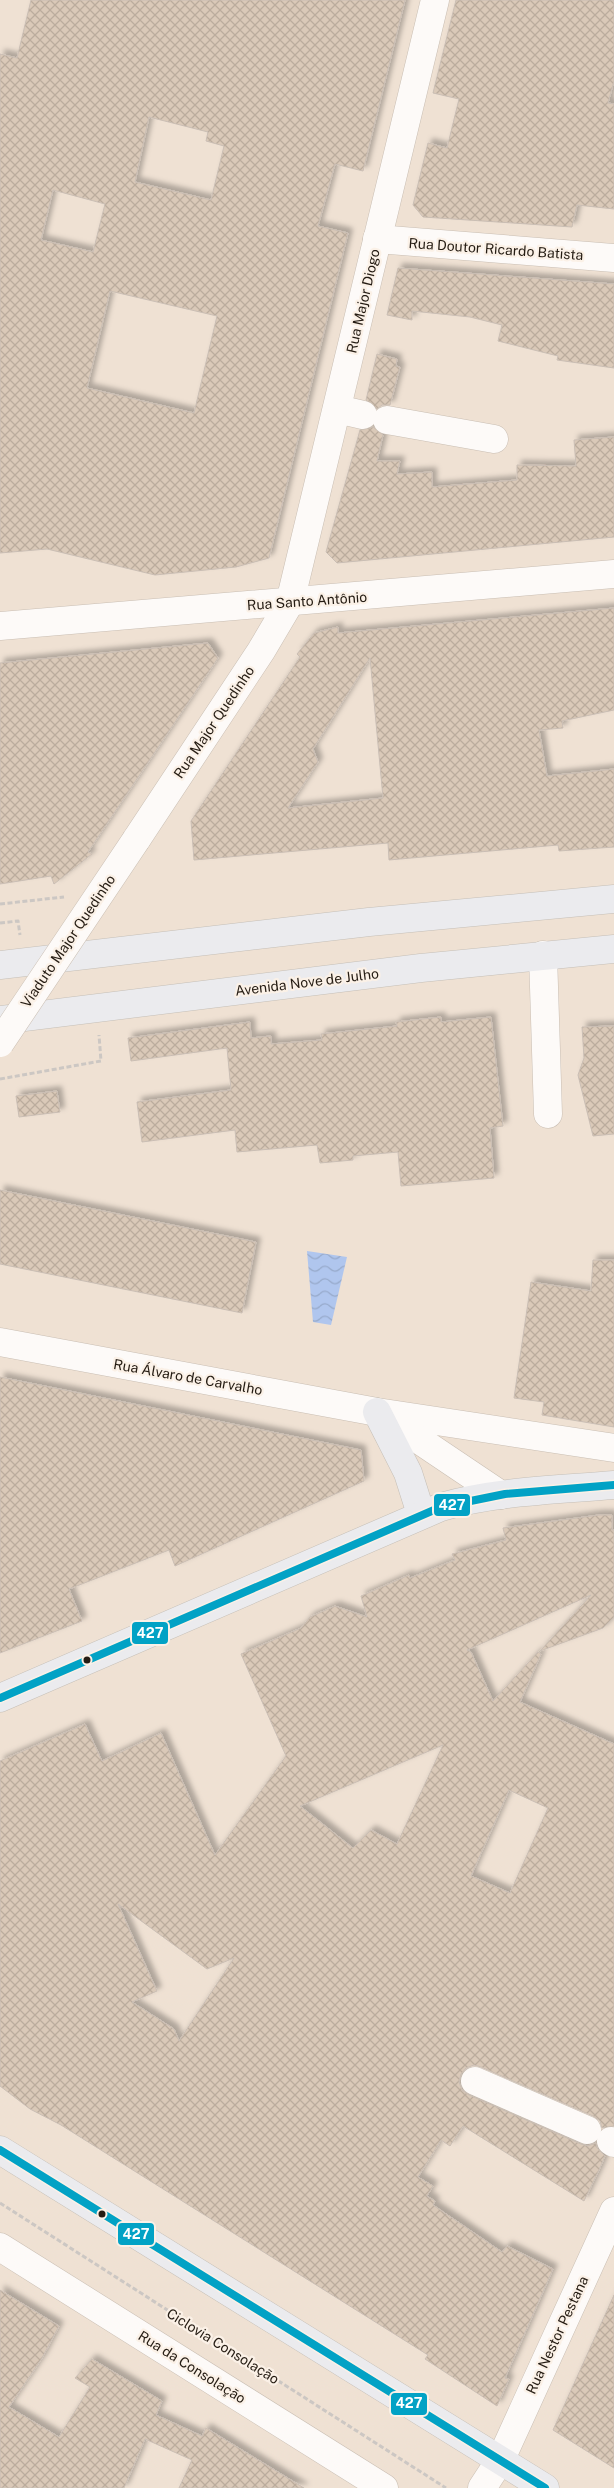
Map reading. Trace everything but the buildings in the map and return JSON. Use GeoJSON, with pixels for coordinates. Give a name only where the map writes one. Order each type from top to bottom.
{"type":"FeatureCollection","features":[{"type":"Feature","properties":{"kind":"main road"},"geometry":{"type":"LineString","coordinates":[[0,965],[369,922],[614,899]]}},
{"type":"Feature","properties":{"kind":"main road","name":"Avenida Nove de Julho"},"geometry":{"type":"LineString","coordinates":[[0,1020],[411,969],[614,949]]}},
{"type":"Feature","properties":{"kind":"main road"},"geometry":{"type":"LineString","coordinates":[[377,1412],[408,1472],[421,1514]]}},
{"type":"Feature","properties":{"kind":"main road"},"geometry":{"type":"LineString","coordinates":[[0,1698],[421,1514],[464,1500],[614,1485]]}},
{"type":"Feature","properties":{"kind":"main road"},"geometry":{"type":"LineString","coordinates":[[0,2150],[545,2488]]}},
{"type":"Feature","properties":{"kind":"street","name":"Rua Major Diogo"},"geometry":{"type":"LineString","coordinates":[[290,602],[362,415],[378,239],[435,0]]}},
{"type":"Feature","properties":{"kind":"street","name":"Rua Doutor Ricardo Batista"},"geometry":{"type":"LineString","coordinates":[[378,239],[614,258]]}},
{"type":"Feature","properties":{"kind":"street"},"geometry":{"type":"LineString","coordinates":[[362,415],[494,438]]}},
{"type":"Feature","properties":{"kind":"street","name":"Rua Santo Antônio"},"geometry":{"type":"LineString","coordinates":[[0,626],[614,574]]}},
{"type":"Feature","properties":{"kind":"street","name":"Rua Major Quedinho"},"geometry":{"type":"LineString","coordinates":[[136,840],[261,652],[290,602]]}},
{"type":"Feature","properties":{"kind":"street","name":"Viaduto Major Quedinho"},"geometry":{"type":"LineString","coordinates":[[0,1043],[136,840]]}},
{"type":"Feature","properties":{"kind":"street"},"geometry":{"type":"LineString","coordinates":[[543,955],[548,1114]]}},
{"type":"Feature","properties":{"kind":"street","name":"Rua Álvaro de Carvalho"},"geometry":{"type":"LineString","coordinates":[[0,1342],[377,1412],[614,1448]]}},
{"type":"Feature","properties":{"kind":"street","name":"Rua Álvaro de Carvalho"},"geometry":{"type":"LineString","coordinates":[[377,1412],[500,1495]]}},
{"type":"Feature","properties":{"kind":"street"},"geometry":{"type":"LineString","coordinates":[[475,2081],[604,2138]]}},
{"type":"Feature","properties":{"kind":"street","name":"Rua Nestor Pestana"},"geometry":{"type":"LineString","coordinates":[[482,2488],[501,2459],[614,2211]]}},
{"type":"Feature","properties":{"kind":"street","name":"Rua da Consolação"},"geometry":{"type":"LineString","coordinates":[[0,2247],[384,2488]]}},
{"type":"Feature","properties":{"kind":"path"},"geometry":{"type":"LineString","coordinates":[[0,904],[43,899]]}},
{"type":"Feature","properties":{"kind":"path"},"geometry":{"type":"LineString","coordinates":[[0,1079],[101,1061],[99,1034],[90,1035]]}},
{"type":"Feature","properties":{"kind":"path","name":"Ciclovia Consolação"},"geometry":{"type":"LineString","coordinates":[[0,2203],[446,2488]]}},
{"type":"Feature","properties":{"kind":"water"},"geometry":{"type":"Polygon","coordinates":[[[307,1251],[347,1257],[331,1325],[313,1322],[307,1251]]]}},
{"type":"Feature","properties":{"kind":"transit line","name":"427"},"geometry":{"type":"LineString","coordinates":[[0,1698],[441,1507],[505,1494],[614,1485]]}},
{"type":"Feature","properties":{"kind":"transit line","name":"427"},"geometry":{"type":"LineString","coordinates":[[0,2150],[545,2488]]}}]}
